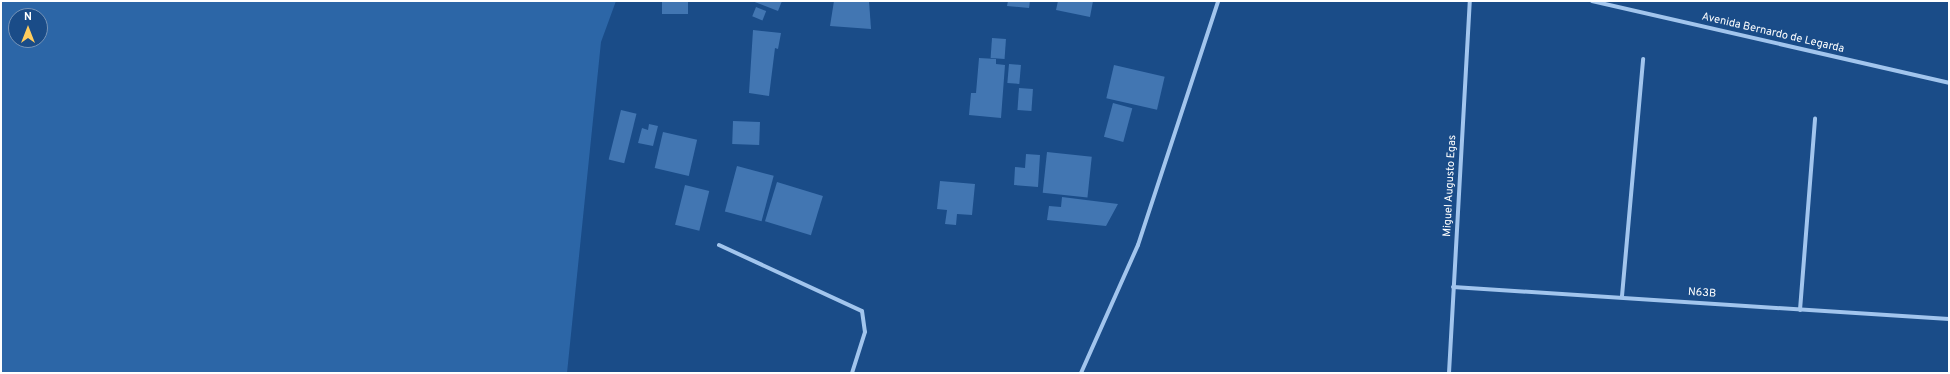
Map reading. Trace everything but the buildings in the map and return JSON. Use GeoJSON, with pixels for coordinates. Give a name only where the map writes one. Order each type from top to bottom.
{"type":"FeatureCollection","features":[{"type":"Feature","properties":{"kind":"street"},"geometry":{"type":"LineString","coordinates":[[1081,373],[1138,245],[1218,1]]}},
{"type":"Feature","properties":{"kind":"street","name":"Miguel Augusto Egas"},"geometry":{"type":"LineString","coordinates":[[1449,373],[1470,1]]}},
{"type":"Feature","properties":{"kind":"street","name":"Avenida Bernardo de Legarda"},"geometry":{"type":"LineString","coordinates":[[1592,1],[1949,83]]}},
{"type":"Feature","properties":{"kind":"street"},"geometry":{"type":"LineString","coordinates":[[1622,296],[1643,59]]}},
{"type":"Feature","properties":{"kind":"street"},"geometry":{"type":"LineString","coordinates":[[1800,310],[1814,119]]}},
{"type":"Feature","properties":{"kind":"street"},"geometry":{"type":"LineString","coordinates":[[719,245],[862,311],[865,332],[852,373]]}},
{"type":"Feature","properties":{"kind":"street","name":"N63B"},"geometry":{"type":"LineString","coordinates":[[1453,287],[1622,296],[1800,310],[1949,319]]}},
{"type":"Feature","properties":{"kind":"shaded area"},"geometry":{"type":"Polygon","coordinates":[[[1,1],[616,1],[601,42],[567,373],[1,373],[1,1]]]}}]}
